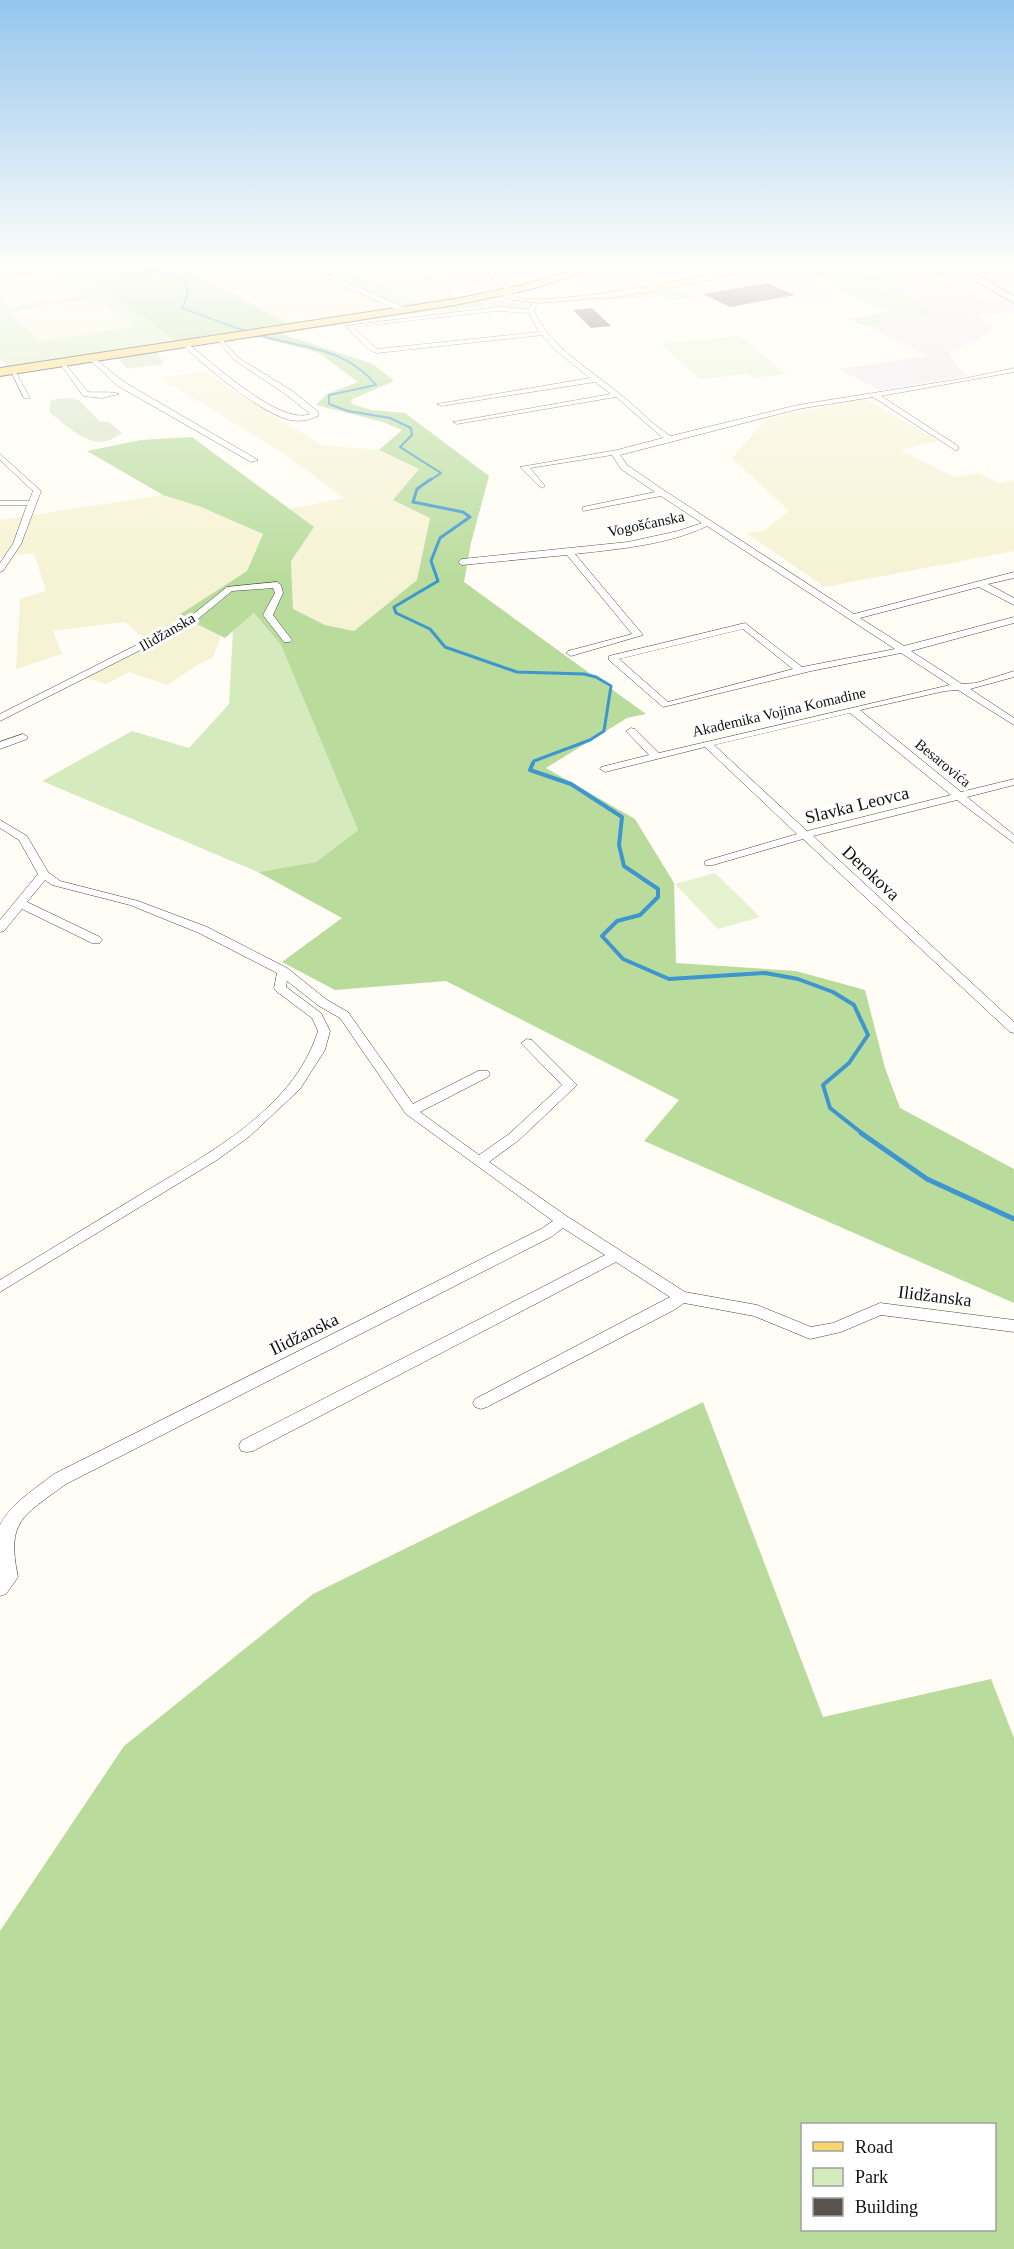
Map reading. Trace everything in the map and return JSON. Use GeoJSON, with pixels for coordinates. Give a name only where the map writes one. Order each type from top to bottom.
{"type":"FeatureCollection","features":[{"type":"Feature","properties":{"kind":"main road"},"geometry":{"type":"LineString","coordinates":[[6,371],[28,368]]}},
{"type":"Feature","properties":{"kind":"street"},"geometry":{"type":"LineString","coordinates":[[67,368],[86,394],[102,396],[115,394]]}},
{"type":"Feature","properties":{"kind":"street"},"geometry":{"type":"LineString","coordinates":[[102,368],[121,384],[254,460]]}},
{"type":"Feature","properties":{"kind":"street"},"geometry":{"type":"LineString","coordinates":[[216,368],[256,398],[290,418],[308,418],[315,414],[291,394],[250,368]]}},
{"type":"Feature","properties":{"kind":"street"},"geometry":{"type":"LineString","coordinates":[[584,368],[654,429],[670,440]]}},
{"type":"Feature","properties":{"kind":"street"},"geometry":{"type":"LineString","coordinates":[[541,486],[524,467],[617,452],[798,407],[967,380],[1014,370]]}},
{"type":"Feature","properties":{"kind":"street"},"geometry":{"type":"LineString","coordinates":[[6,371],[27,396]]}},
{"type":"Feature","properties":{"kind":"street"},"geometry":{"type":"LineString","coordinates":[[441,404],[598,379]]}},
{"type":"Feature","properties":{"kind":"street"},"geometry":{"type":"LineString","coordinates":[[873,394],[955,448]]}},
{"type":"Feature","properties":{"kind":"street"},"geometry":{"type":"LineString","coordinates":[[457,422],[617,395]]}},
{"type":"Feature","properties":{"kind":"street","name":"Vogošćanska"},"geometry":{"type":"LineString","coordinates":[[617,452],[616,459],[662,493],[709,522]]}},
{"type":"Feature","properties":{"kind":"street"},"geometry":{"type":"LineString","coordinates":[[0,456],[37,491],[17,544],[0,569]]}},
{"type":"Feature","properties":{"kind":"street","name":"Vogošćanska"},"geometry":{"type":"LineString","coordinates":[[586,509],[662,493]]}},
{"type":"Feature","properties":{"kind":"street"},"geometry":{"type":"LineString","coordinates":[[0,503],[31,503]]}},
{"type":"Feature","properties":{"kind":"street"},"geometry":{"type":"LineString","coordinates":[[709,522],[1014,722]]}},
{"type":"Feature","properties":{"kind":"street","name":"Vogošćanska"},"geometry":{"type":"LineString","coordinates":[[462,562],[569,552],[659,538],[709,522]]}},
{"type":"Feature","properties":{"kind":"street"},"geometry":{"type":"LineString","coordinates":[[569,552],[638,635],[571,653]]}},
{"type":"Feature","properties":{"kind":"street"},"geometry":{"type":"LineString","coordinates":[[853,618],[1014,575]]}},
{"type":"Feature","properties":{"kind":"street"},"geometry":{"type":"LineString","coordinates":[[981,584],[1014,602]]}},
{"type":"Feature","properties":{"kind":"street","name":"Ilidžanska"},"geometry":{"type":"LineString","coordinates":[[0,718],[189,622],[230,589],[277,585],[279,593],[268,615],[287,640]]}},
{"type":"Feature","properties":{"kind":"street","name":"Akademika Vojina Komadine"},"geometry":{"type":"LineString","coordinates":[[801,671],[746,626],[612,658],[666,705],[801,671],[902,650],[1014,620]]}},
{"type":"Feature","properties":{"kind":"street","name":"Akademika Vojina Komadine"},"geometry":{"type":"LineString","coordinates":[[605,769],[960,686],[977,686],[1014,674]]}},
{"type":"Feature","properties":{"kind":"street","name":"Besarovića"},"geometry":{"type":"LineString","coordinates":[[854,710],[1014,840]]}},
{"type":"Feature","properties":{"kind":"street"},"geometry":{"type":"LineString","coordinates":[[631,731],[657,757]]}},
{"type":"Feature","properties":{"kind":"street"},"geometry":{"type":"LineString","coordinates":[[0,746],[23,737]]}},
{"type":"Feature","properties":{"kind":"street","name":"Derokova"},"geometry":{"type":"LineString","coordinates":[[707,744],[1013,1028]]}},
{"type":"Feature","properties":{"kind":"street","name":"Slavka Leovca"},"geometry":{"type":"LineString","coordinates":[[709,863],[804,835],[1014,782]]}},
{"type":"Feature","properties":{"kind":"street"},"geometry":{"type":"LineString","coordinates":[[0,823],[23,838],[44,874],[0,928]]}},
{"type":"Feature","properties":{"kind":"street","name":"Ilidžanska"},"geometry":{"type":"LineString","coordinates":[[44,874],[56,883],[134,903],[203,930],[283,971],[323,1003],[344,1015],[411,1111],[425,1123],[564,1221],[681,1297],[757,1311],[810,1334],[836,1328],[880,1309],[1014,1326]]}},
{"type":"Feature","properties":{"kind":"street"},"geometry":{"type":"LineString","coordinates":[[21,904],[96,940]]}},
{"type":"Feature","properties":{"kind":"street"},"geometry":{"type":"LineString","coordinates":[[0,1287],[212,1157],[273,1109],[300,1079],[318,1053],[324,1032],[318,1017],[280,988],[283,971]]}},
{"type":"Feature","properties":{"kind":"street"},"geometry":{"type":"LineString","coordinates":[[480,1161],[514,1137],[570,1085],[527,1043]]}},
{"type":"Feature","properties":{"kind":"street"},"geometry":{"type":"LineString","coordinates":[[411,1111],[483,1074]]}},
{"type":"Feature","properties":{"kind":"street","name":"Ilidžanska"},"geometry":{"type":"LineString","coordinates":[[0,1589],[9,1577],[5,1557],[8,1525],[25,1507],[60,1479],[425,1296],[546,1233],[564,1221]]}},
{"type":"Feature","properties":{"kind":"street"},"geometry":{"type":"LineString","coordinates":[[247,1446],[616,1256]]}},
{"type":"Feature","properties":{"kind":"street"},"geometry":{"type":"LineString","coordinates":[[482,1403],[669,1306],[681,1297]]}},
{"type":"Feature","properties":{"kind":"shaded area"},"geometry":{"type":"Polygon","coordinates":[[[959,368],[967,376],[880,390],[838,369],[959,368]]]}},
{"type":"Feature","properties":{"kind":"shaded area"},"geometry":{"type":"Polygon","coordinates":[[[203,371],[321,445],[379,450],[420,469],[430,518],[417,580],[354,631],[325,625],[293,610],[291,561],[309,528],[289,509],[344,498],[286,455],[161,378],[203,371]]]}},
{"type":"Feature","properties":{"kind":"shaded area"},"geometry":{"type":"Polygon","coordinates":[[[863,398],[939,441],[900,450],[953,477],[980,473],[999,483],[1014,480],[1014,551],[825,587],[746,533],[765,530],[789,511],[732,458],[766,419],[863,398]]]}},
{"type":"Feature","properties":{"kind":"shaded area"},"geometry":{"type":"Polygon","coordinates":[[[163,495],[201,507],[263,534],[247,571],[180,615],[221,636],[213,657],[168,685],[129,672],[106,684],[79,676],[153,646],[125,622],[53,631],[62,654],[16,669],[20,599],[46,591],[34,553],[0,557],[0,520],[163,495]]]}},
{"type":"Feature","properties":{"kind":"green space"},"geometry":{"type":"Polygon","coordinates":[[[339,368],[378,368],[394,381],[351,400],[352,404],[371,410],[405,413],[489,476],[471,543],[464,582],[646,714],[627,718],[546,768],[635,819],[674,883],[676,963],[796,971],[865,990],[885,1068],[900,1108],[1014,1169],[1014,1303],[644,1141],[679,1100],[446,981],[335,990],[282,962],[342,918],[258,872],[316,862],[358,830],[281,645],[254,613],[225,638],[179,615],[247,571],[263,534],[201,507],[163,495],[87,451],[141,440],[192,437],[314,527],[291,561],[293,609],[325,625],[354,631],[417,580],[430,518],[393,500],[419,469],[379,450],[402,430],[383,422],[316,405],[327,394],[358,382],[339,368]]]}},
{"type":"Feature","properties":{"kind":"green space"},"geometry":{"type":"Polygon","coordinates":[[[687,368],[779,368],[787,374],[753,378],[748,374],[700,379],[687,368]]]}},
{"type":"Feature","properties":{"kind":"green space"},"geometry":{"type":"Polygon","coordinates":[[[66,398],[79,400],[99,421],[109,422],[122,433],[99,442],[79,435],[49,411],[51,400],[66,398]]]}},
{"type":"Feature","properties":{"kind":"green space"},"geometry":{"type":"Polygon","coordinates":[[[254,613],[281,645],[358,830],[316,862],[258,872],[42,781],[132,731],[189,748],[229,704],[233,631],[254,613]]]}},
{"type":"Feature","properties":{"kind":"green space"},"geometry":{"type":"Polygon","coordinates":[[[715,873],[760,917],[718,929],[675,884],[715,873]]]}},
{"type":"Feature","properties":{"kind":"green space"},"geometry":{"type":"Polygon","coordinates":[[[703,1402],[823,1717],[991,1679],[1014,1738],[1014,2249],[0,2249],[0,1931],[124,1746],[313,1594],[703,1402]]]}},
{"type":"Feature","properties":{"kind":"waterway"},"geometry":{"type":"LineString","coordinates":[[358,368],[376,385],[329,395],[329,404],[348,411],[390,418],[411,428],[412,435],[400,447],[441,473],[429,481]]}},
{"type":"Feature","properties":{"kind":"waterway"},"geometry":{"type":"LineString","coordinates":[[431,479],[417,489],[413,502],[463,512],[470,517],[440,538],[431,561],[438,581],[394,607],[396,613],[430,629],[445,647],[517,672],[584,674],[596,677],[611,686],[604,731],[590,740],[534,761],[533,764]]}},
{"type":"Feature","properties":{"kind":"waterway"},"geometry":{"type":"LineString","coordinates":[[533,763],[530,770],[571,784],[622,817],[619,845],[624,866],[658,889],[658,897],[640,915],[617,921],[602,936],[623,959],[669,979],[765,973],[798,979],[833,992],[854,1005],[868,1035],[849,1063],[823,1085],[830,1108],[863,1134]]}},
{"type":"Feature","properties":{"kind":"waterway"},"geometry":{"type":"LineString","coordinates":[[861,1133],[927,1179],[1014,1219]]}}]}
